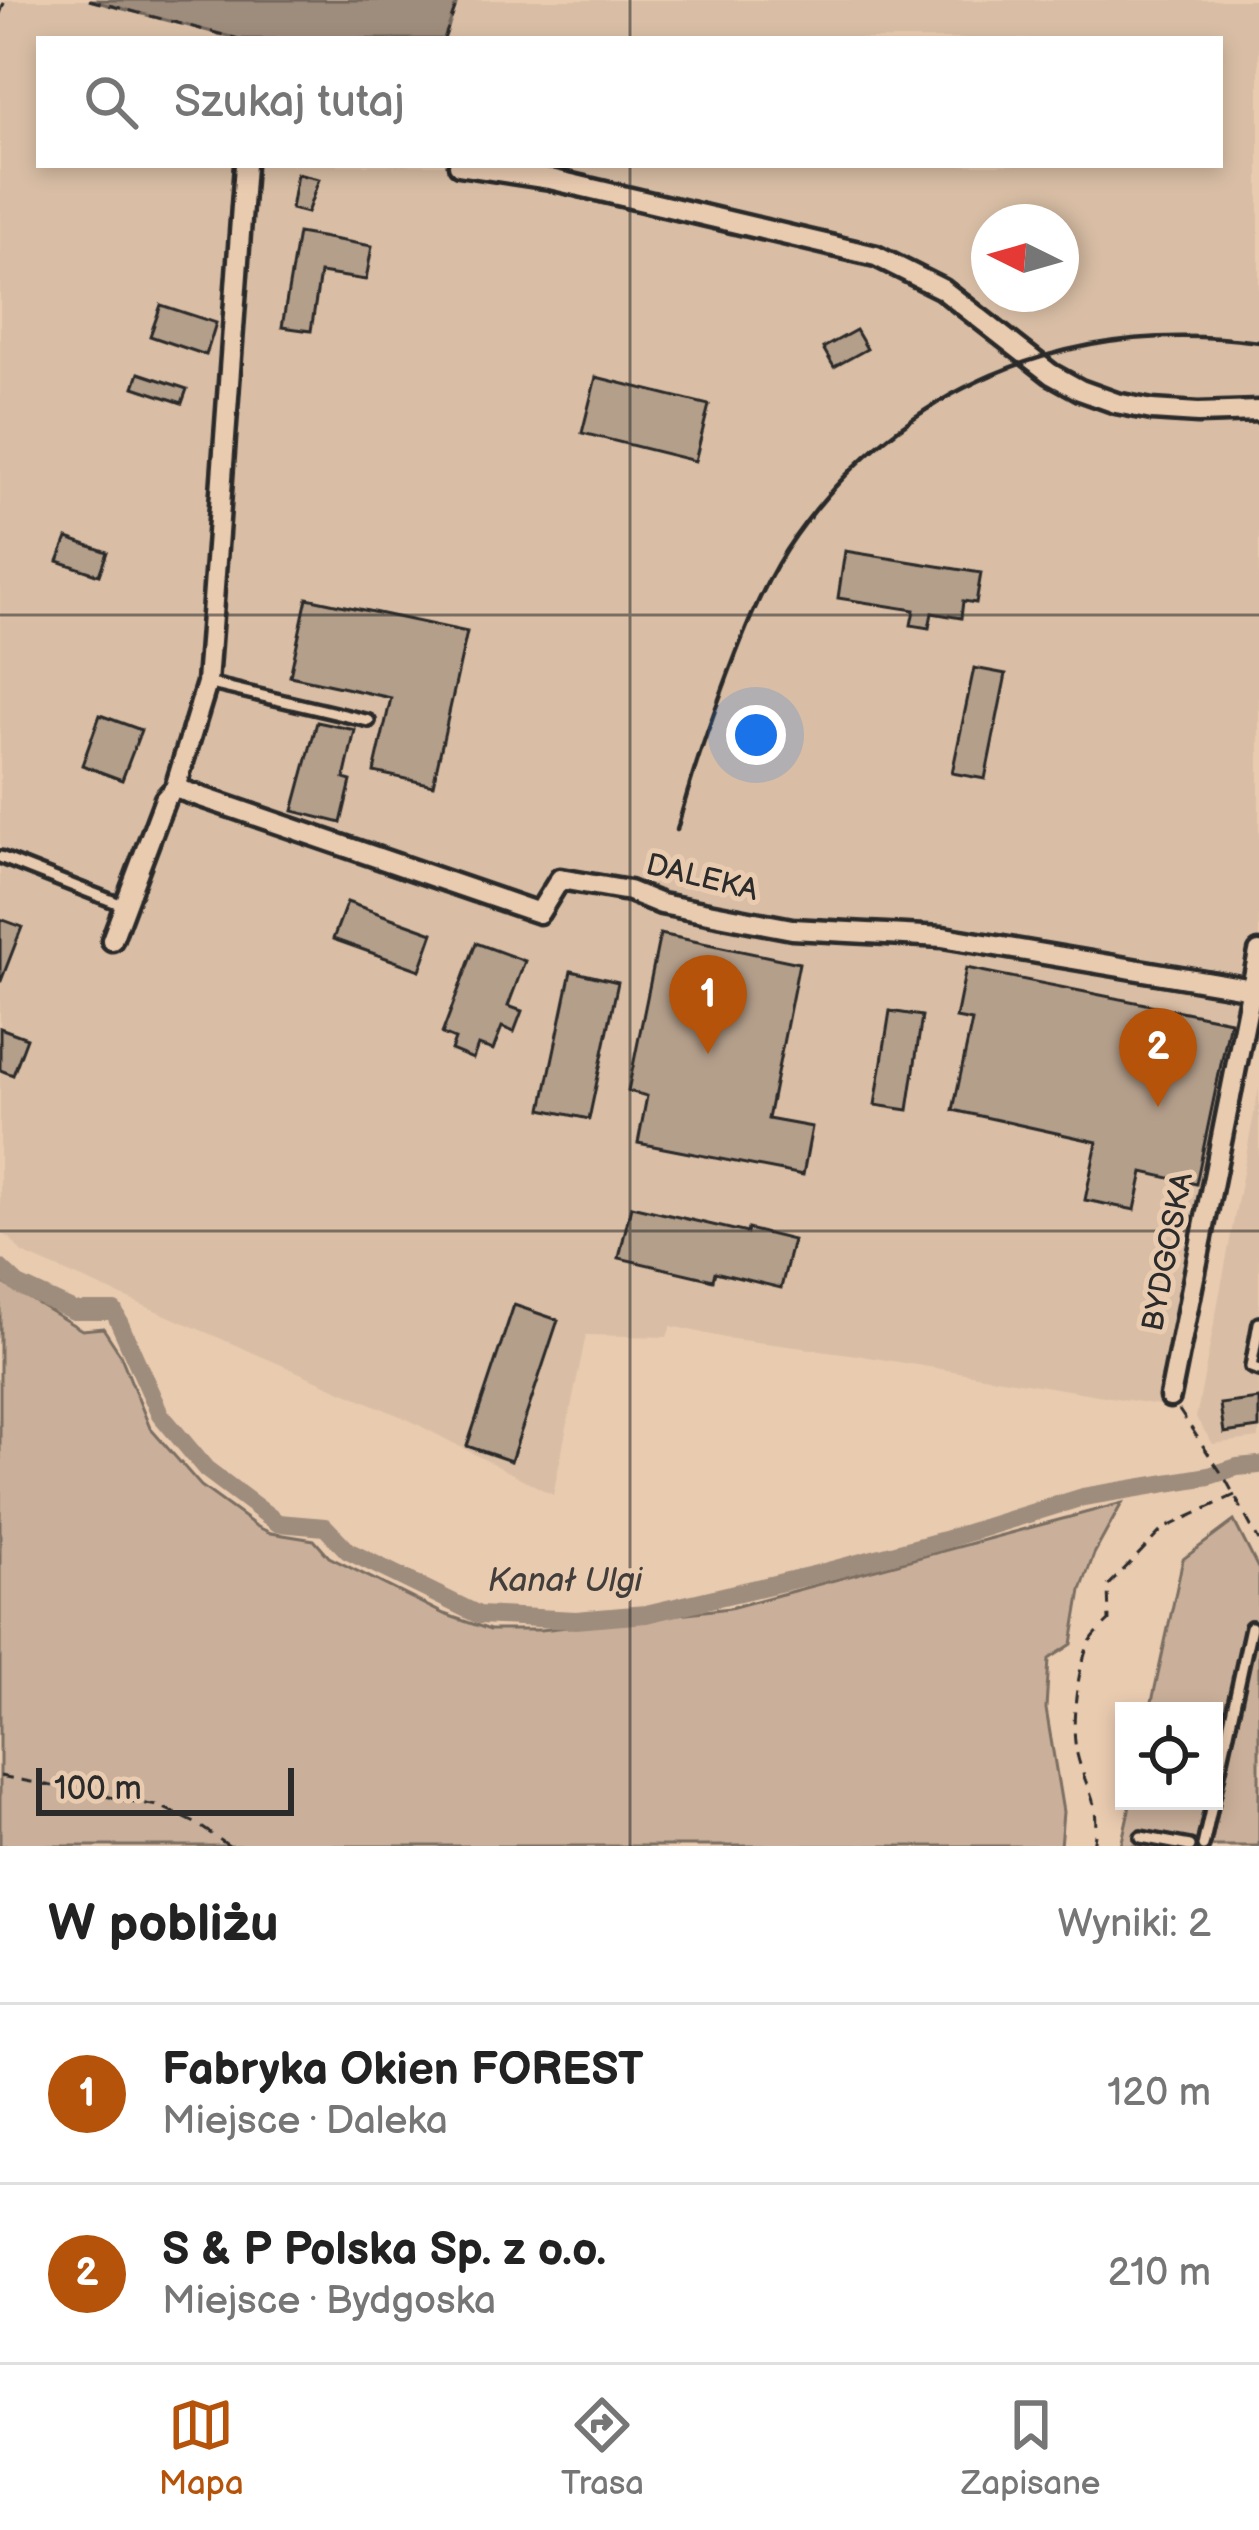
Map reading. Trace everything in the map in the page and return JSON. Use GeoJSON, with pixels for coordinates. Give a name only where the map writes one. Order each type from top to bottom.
{"type":"FeatureCollection","features":[{"type":"Feature","properties":{"kind":"street"},"geometry":{"type":"LineString","coordinates":[[112,940],[165,799],[175,788],[207,683],[245,168]]}},
{"type":"Feature","properties":{"kind":"street"},"geometry":{"type":"LineString","coordinates":[[478,168],[550,179],[876,256],[942,290],[1080,390],[1116,403],[1198,413],[1259,411]]}},
{"type":"Feature","properties":{"kind":"street","name":"DALEKA"},"geometry":{"type":"LineString","coordinates":[[175,788],[539,913],[560,879],[629,890],[661,904],[792,929],[943,937],[1252,989]]}},
{"type":"Feature","properties":{"kind":"street","name":"BYDGOSKA"},"geometry":{"type":"LineString","coordinates":[[1170,1397],[1259,952]]}},
{"type":"Feature","properties":{"kind":"lane"},"geometry":{"type":"LineString","coordinates":[[207,683],[369,721]]}},
{"type":"Feature","properties":{"kind":"lane"},"geometry":{"type":"LineString","coordinates":[[0,857],[125,906]]}},
{"type":"Feature","properties":{"kind":"lane"},"geometry":{"type":"LineString","coordinates":[[1259,1323],[1250,1367],[1259,1370]]}},
{"type":"Feature","properties":{"kind":"lane"},"geometry":{"type":"LineString","coordinates":[[1223,1757],[1251,1627]]}},
{"type":"Feature","properties":{"kind":"lane"},"geometry":{"type":"LineString","coordinates":[[1203,1846],[1211,1810]]}},
{"type":"Feature","properties":{"kind":"lane"},"geometry":{"type":"LineString","coordinates":[[1141,1837],[1190,1846]]}},
{"type":"Feature","properties":{"kind":"path"},"geometry":{"type":"LineString","coordinates":[[0,14],[5,0]]}},
{"type":"Feature","properties":{"kind":"path"},"geometry":{"type":"LineString","coordinates":[[89,0],[227,36]]}},
{"type":"Feature","properties":{"kind":"path"},"geometry":{"type":"LineString","coordinates":[[445,36],[458,0]]}},
{"type":"Feature","properties":{"kind":"path"},"geometry":{"type":"LineString","coordinates":[[1170,1397],[1216,1463],[1259,1541]]}},
{"type":"Feature","properties":{"kind":"path"},"geometry":{"type":"LineString","coordinates":[[1093,1846],[1096,1806],[1076,1753],[1074,1719],[1090,1641],[1109,1621],[1108,1586],[1163,1529],[1235,1495]]}},
{"type":"Feature","properties":{"kind":"path"},"geometry":{"type":"LineString","coordinates":[[0,1776],[163,1808],[229,1846]]}},
{"type":"Feature","properties":{"kind":"shaded area"},"geometry":{"type":"Polygon","coordinates":[[[5,0],[89,0],[227,36],[36,36],[36,168],[1223,168],[1223,36],[445,36],[458,0],[1259,0],[1259,1045],[1238,1017],[1158,1405],[671,1326],[667,1337],[586,1335],[553,1495],[409,1420],[22,1253],[0,1232],[0,14],[5,0]]]}},
{"type":"Feature","properties":{"kind":"shaded area"},"geometry":{"type":"Polygon","coordinates":[[[89,0],[458,0],[445,36],[227,36],[89,0]]]}},
{"type":"Feature","properties":{"kind":"shaded area"},"geometry":{"type":"Polygon","coordinates":[[[1259,1088],[1259,1438],[1213,1444],[1196,1418],[1259,1088]]]}},
{"type":"Feature","properties":{"kind":"shaded area"},"geometry":{"type":"Polygon","coordinates":[[[0,1281],[82,1330],[103,1328],[120,1354],[150,1428],[201,1486],[256,1526],[314,1540],[329,1557],[444,1614],[490,1630],[541,1630],[730,1608],[1122,1503],[1081,1590],[1072,1644],[1049,1659],[1046,1709],[1063,1812],[1060,1846],[0,1846],[0,1281]]]}},
{"type":"Feature","properties":{"kind":"shaded area"},"geometry":{"type":"Polygon","coordinates":[[[1234,1521],[1259,1570],[1259,1846],[1121,1846],[1129,1810],[1223,1810],[1223,1702],[1152,1702],[1183,1559],[1234,1521]]]}},
{"type":"Feature","properties":{"kind":"building"},"geometry":{"type":"Polygon","coordinates":[[[297,174],[319,179],[307,213],[291,209],[297,174]]]}},
{"type":"Feature","properties":{"kind":"building"},"geometry":{"type":"Polygon","coordinates":[[[298,233],[372,246],[366,280],[320,273],[311,331],[282,327],[298,233]]]}},
{"type":"Feature","properties":{"kind":"building"},"geometry":{"type":"Polygon","coordinates":[[[161,305],[216,323],[206,355],[150,336],[161,305]]]}},
{"type":"Feature","properties":{"kind":"building"},"geometry":{"type":"Polygon","coordinates":[[[856,330],[867,349],[834,367],[823,348],[856,330]]]}},
{"type":"Feature","properties":{"kind":"building"},"geometry":{"type":"Polygon","coordinates":[[[139,373],[187,389],[182,403],[134,387],[139,373]]]}},
{"type":"Feature","properties":{"kind":"building"},"geometry":{"type":"Polygon","coordinates":[[[596,377],[709,405],[695,461],[582,433],[596,377]]]}},
{"type":"Feature","properties":{"kind":"building"},"geometry":{"type":"Polygon","coordinates":[[[67,538],[107,552],[99,575],[58,561],[67,538]]]}},
{"type":"Feature","properties":{"kind":"building"},"geometry":{"type":"Polygon","coordinates":[[[845,551],[981,573],[976,603],[963,601],[961,618],[932,613],[929,628],[911,625],[914,610],[838,598],[845,551]]]}},
{"type":"Feature","properties":{"kind":"building"},"geometry":{"type":"Polygon","coordinates":[[[307,598],[467,632],[433,785],[374,772],[391,698],[290,676],[307,598]]]}},
{"type":"Feature","properties":{"kind":"building"},"geometry":{"type":"Polygon","coordinates":[[[974,668],[1006,674],[985,779],[952,773],[974,668]]]}},
{"type":"Feature","properties":{"kind":"building"},"geometry":{"type":"Polygon","coordinates":[[[100,715],[141,730],[122,780],[82,765],[100,715]]]}},
{"type":"Feature","properties":{"kind":"building"},"geometry":{"type":"Polygon","coordinates":[[[317,722],[355,730],[344,779],[351,781],[341,823],[293,811],[317,722]]]}},
{"type":"Feature","properties":{"kind":"building"},"geometry":{"type":"Polygon","coordinates":[[[347,902],[433,933],[420,970],[333,939],[347,902]]]}},
{"type":"Feature","properties":{"kind":"building"},"geometry":{"type":"Polygon","coordinates":[[[0,919],[22,927],[1,981],[0,981],[0,919]]]}},
{"type":"Feature","properties":{"kind":"building"},"geometry":{"type":"Polygon","coordinates":[[[660,934],[799,963],[768,1119],[812,1127],[803,1175],[638,1143],[647,1096],[628,1091],[660,934]]]}},
{"type":"Feature","properties":{"kind":"building"},"geometry":{"type":"Polygon","coordinates":[[[476,943],[525,961],[508,1006],[522,1011],[514,1032],[502,1027],[493,1050],[478,1045],[473,1059],[451,1050],[455,1039],[442,1034],[476,943]]]}},
{"type":"Feature","properties":{"kind":"building"},"geometry":{"type":"Polygon","coordinates":[[[966,968],[1230,1021],[1196,1184],[1143,1172],[1135,1210],[1085,1200],[1097,1142],[953,1110],[972,1021],[956,1018],[966,968]]]}},
{"type":"Feature","properties":{"kind":"building"},"geometry":{"type":"Polygon","coordinates":[[[571,971],[618,982],[589,1119],[542,1109],[571,971]]]}},
{"type":"Feature","properties":{"kind":"building"},"geometry":{"type":"Polygon","coordinates":[[[890,1011],[922,1016],[908,1110],[875,1105],[890,1011]]]}},
{"type":"Feature","properties":{"kind":"building"},"geometry":{"type":"Polygon","coordinates":[[[0,1028],[27,1038],[13,1075],[0,1070],[0,1028]]]}},
{"type":"Feature","properties":{"kind":"building"},"geometry":{"type":"Polygon","coordinates":[[[631,1206],[793,1240],[781,1288],[715,1272],[713,1280],[619,1258],[631,1206]]]}},
{"type":"Feature","properties":{"kind":"building"},"geometry":{"type":"Polygon","coordinates":[[[514,1305],[558,1320],[511,1461],[467,1446],[514,1305]]]}},
{"type":"Feature","properties":{"kind":"building"},"geometry":{"type":"Polygon","coordinates":[[[1259,1399],[1259,1428],[1224,1433],[1220,1404],[1259,1399]]]}},
{"type":"Feature","properties":{"kind":"waterway","name":"Kanał Ulgi"},"geometry":{"type":"LineString","coordinates":[[0,1268],[18,1285],[74,1311],[114,1311],[160,1414],[206,1469],[278,1523],[325,1527],[348,1551],[479,1615],[576,1620],[646,1614],[941,1541],[1083,1497],[1259,1465]]}},
{"type":"Feature","properties":{"kind":"railway"},"geometry":{"type":"LineString","coordinates":[[677,830],[718,701],[768,582],[829,493],[879,445],[933,406],[991,375],[1054,353],[1120,341],[1188,337],[1259,342]]}},
{"type":"Feature","properties":{"kind":"place","name":"Fabryka Okien FOREST"},"geometry":{"type":"Point","coordinates":[708,1054]}},
{"type":"Feature","properties":{"kind":"place","name":"S & P Polska Sp. z o.o."},"geometry":{"type":"Point","coordinates":[1158,1107]}}]}
